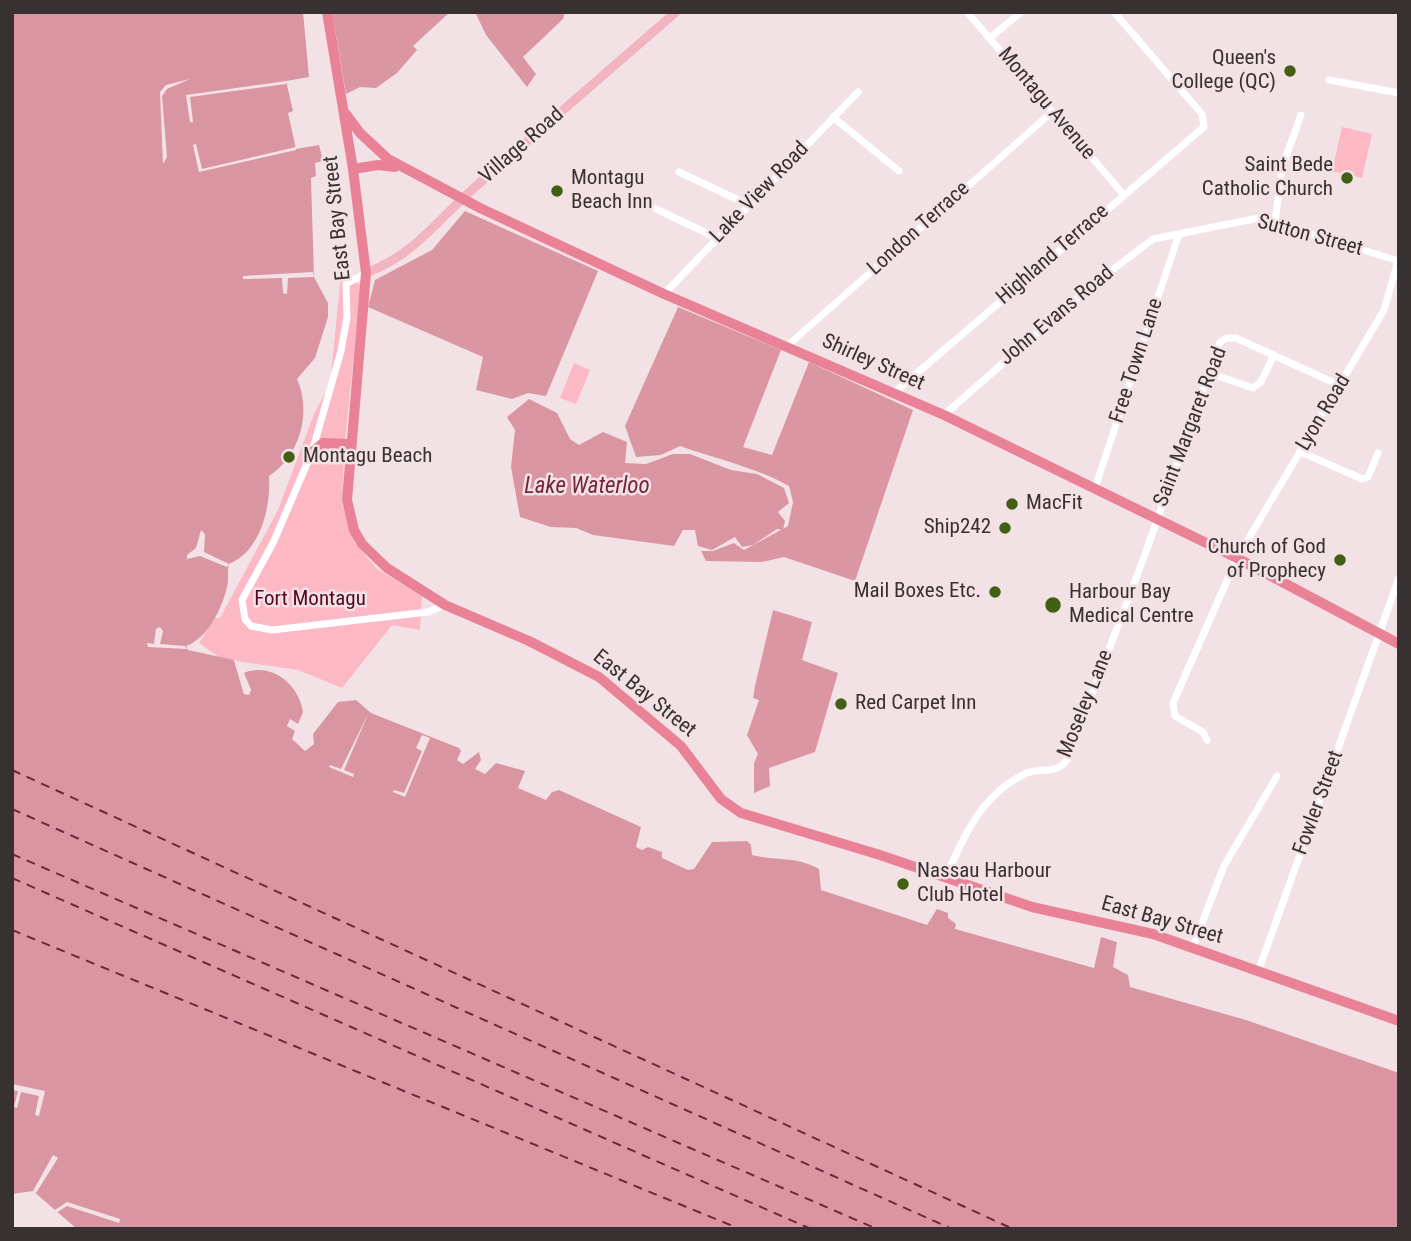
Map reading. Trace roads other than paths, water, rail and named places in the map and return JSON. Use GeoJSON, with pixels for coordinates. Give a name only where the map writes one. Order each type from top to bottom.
{"type":"FeatureCollection","features":[{"type":"Feature","properties":{"kind":"highway","name":"East Bay Street"},"geometry":{"type":"LineString","coordinates":[[327,12],[353,169],[366,273],[347,500],[354,530],[362,544],[387,568],[445,605],[529,641],[599,677],[686,751],[728,806],[758,819],[880,855],[1032,907],[1153,934],[1399,1021]]}},
{"type":"Feature","properties":{"kind":"highway","name":"Shirley Street"},"geometry":{"type":"LineString","coordinates":[[343,109],[360,134],[402,169],[664,295],[944,415],[1237,558],[1399,644]]}},
{"type":"Feature","properties":{"kind":"highway"},"geometry":{"type":"LineString","coordinates":[[353,169],[378,165],[402,169]]}},
{"type":"Feature","properties":{"kind":"highway"},"geometry":{"type":"LineString","coordinates":[[312,453],[323,443],[350,444]]}},
{"type":"Feature","properties":{"kind":"main road","name":"Village Road"},"geometry":{"type":"LineString","coordinates":[[366,273],[415,247],[462,199],[676,12]]}},
{"type":"Feature","properties":{"kind":"street","name":"Montagu Avenue"},"geometry":{"type":"LineString","coordinates":[[967,12],[1124,195]]}},
{"type":"Feature","properties":{"kind":"street"},"geometry":{"type":"LineString","coordinates":[[990,38],[1021,12]]}},
{"type":"Feature","properties":{"kind":"street","name":"Highland Terrace"},"geometry":{"type":"LineString","coordinates":[[895,392],[1203,129],[1206,123],[1204,117],[1114,12]]}},
{"type":"Feature","properties":{"kind":"street"},"geometry":{"type":"LineString","coordinates":[[1329,80],[1399,93]]}},
{"type":"Feature","properties":{"kind":"street","name":"Lake View Road"},"geometry":{"type":"LineString","coordinates":[[664,295],[858,92]]}},
{"type":"Feature","properties":{"kind":"street","name":"London Terrace"},"geometry":{"type":"LineString","coordinates":[[787,346],[1052,112]]}},
{"type":"Feature","properties":{"kind":"street"},"geometry":{"type":"LineString","coordinates":[[1275,222],[1282,168],[1301,115]]}},
{"type":"Feature","properties":{"kind":"street"},"geometry":{"type":"LineString","coordinates":[[833,117],[900,171]]}},
{"type":"Feature","properties":{"kind":"street"},"geometry":{"type":"LineString","coordinates":[[679,172],[749,205]]}},
{"type":"Feature","properties":{"kind":"street"},"geometry":{"type":"LineString","coordinates":[[656,209],[717,238]]}},
{"type":"Feature","properties":{"kind":"street","name":"Sutton Street"},"geometry":{"type":"LineString","coordinates":[[1179,234],[1248,218],[1275,222],[1398,261]]}},
{"type":"Feature","properties":{"kind":"street","name":"John Evans Road"},"geometry":{"type":"LineString","coordinates":[[944,415],[1144,244],[1153,239],[1179,234]]}},
{"type":"Feature","properties":{"kind":"street","name":"Free Town Lane"},"geometry":{"type":"LineString","coordinates":[[1095,488],[1179,234]]}},
{"type":"Feature","properties":{"kind":"street","name":"Lyon Road"},"geometry":{"type":"LineString","coordinates":[[1207,740],[1203,732],[1175,716],[1173,703],[1237,558],[1384,310],[1398,261]]}},
{"type":"Feature","properties":{"kind":"street"},"geometry":{"type":"LineString","coordinates":[[366,273],[345,284],[347,317],[341,351],[312,453],[273,543],[242,600],[244,619],[261,630],[283,629],[428,612],[445,605]]}},
{"type":"Feature","properties":{"kind":"street","name":"Saint Margaret Road"},"geometry":{"type":"LineString","coordinates":[[1157,518],[1218,345],[1227,338],[1237,338],[1274,355]]}},
{"type":"Feature","properties":{"kind":"street"},"geometry":{"type":"LineString","coordinates":[[1209,373],[1253,388],[1261,382],[1274,355],[1341,386]]}},
{"type":"Feature","properties":{"kind":"street"},"geometry":{"type":"LineString","coordinates":[[1301,452],[1362,479],[1368,477],[1378,453]]}},
{"type":"Feature","properties":{"kind":"street","name":"Moseley Lane"},"geometry":{"type":"LineString","coordinates":[[945,879],[978,810],[1025,774],[1057,769],[1066,760],[1157,518]]}},
{"type":"Feature","properties":{"kind":"street","name":"Fowler Street"},"geometry":{"type":"LineString","coordinates":[[1258,972],[1399,578]]}},
{"type":"Feature","properties":{"kind":"street"},"geometry":{"type":"LineString","coordinates":[[1192,949],[1224,866],[1277,776]]}},
{"type":"Feature","properties":{"kind":"water"},"geometry":{"type":"Polygon","coordinates":[[[12,12],[303,12],[309,77],[286,81],[293,111],[288,113],[296,149],[319,145],[323,161],[315,163],[316,176],[311,178],[314,277],[328,303],[328,317],[315,358],[297,379],[303,405],[300,432],[289,457],[269,476],[268,501],[262,527],[249,549],[229,564],[227,587],[221,605],[207,630],[186,646],[188,650],[234,660],[244,694],[251,690],[244,673],[254,670],[273,673],[290,684],[303,712],[298,724],[290,719],[287,726],[295,731],[292,739],[305,751],[314,744],[313,734],[338,702],[356,700],[371,713],[459,748],[461,751],[457,760],[463,764],[479,752],[481,760],[475,769],[485,774],[496,763],[525,771],[518,788],[546,800],[552,792],[559,790],[641,827],[636,847],[642,850],[648,847],[662,852],[662,858],[688,870],[694,869],[712,842],[747,841],[751,845],[752,855],[794,860],[819,869],[821,890],[927,925],[937,909],[948,913],[948,918],[956,924],[955,929],[1094,968],[1101,937],[1117,942],[1113,967],[1128,975],[1130,987],[1246,1020],[1399,1073],[1399,1229],[77,1229],[33,1191],[12,1194],[12,12]]]}},
{"type":"Feature","properties":{"kind":"water","name":"Lake Waterloo"},"geometry":{"type":"Polygon","coordinates":[[[529,399],[557,413],[570,439],[579,445],[603,432],[627,442],[625,463],[646,464],[673,454],[690,454],[731,470],[757,474],[784,488],[789,503],[778,512],[785,521],[783,530],[777,529],[753,545],[742,547],[735,537],[712,550],[698,546],[695,530],[683,530],[674,546],[593,535],[576,528],[551,527],[520,517],[511,467],[515,430],[507,417],[529,399]]]}},
{"type":"Feature","properties":{"kind":"place","name":"Queen's College (QC)"},"geometry":{"type":"Point","coordinates":[1290,71]}},
{"type":"Feature","properties":{"kind":"place","name":"Saint Bede Catholic Church"},"geometry":{"type":"Point","coordinates":[1347,178]}},
{"type":"Feature","properties":{"kind":"place","name":"Montagu Beach Inn"},"geometry":{"type":"Point","coordinates":[557,191]}},
{"type":"Feature","properties":{"kind":"place","name":"Montagu Beach"},"geometry":{"type":"Point","coordinates":[289,457]}},
{"type":"Feature","properties":{"kind":"place","name":"MacFit"},"geometry":{"type":"Point","coordinates":[1012,504]}},
{"type":"Feature","properties":{"kind":"place","name":"Ship242"},"geometry":{"type":"Point","coordinates":[1005,528]}},
{"type":"Feature","properties":{"kind":"place","name":"Church of God of Prophecy"},"geometry":{"type":"Point","coordinates":[1340,560]}},
{"type":"Feature","properties":{"kind":"place","name":"Mail Boxes Etc."},"geometry":{"type":"Point","coordinates":[995,592]}},
{"type":"Feature","properties":{"kind":"place","name":"Harbour Bay Medical Centre"},"geometry":{"type":"Point","coordinates":[1053,605]}},
{"type":"Feature","properties":{"kind":"place","name":"Red Carpet Inn"},"geometry":{"type":"Point","coordinates":[841,704]}},
{"type":"Feature","properties":{"kind":"place","name":"Nassau Harbour Club Hotel"},"geometry":{"type":"Point","coordinates":[903,884]}},
{"type":"Feature","properties":{"kind":"park label","name":"Fort Montagu"},"geometry":{"type":"Point","coordinates":[310,600]}}]}
